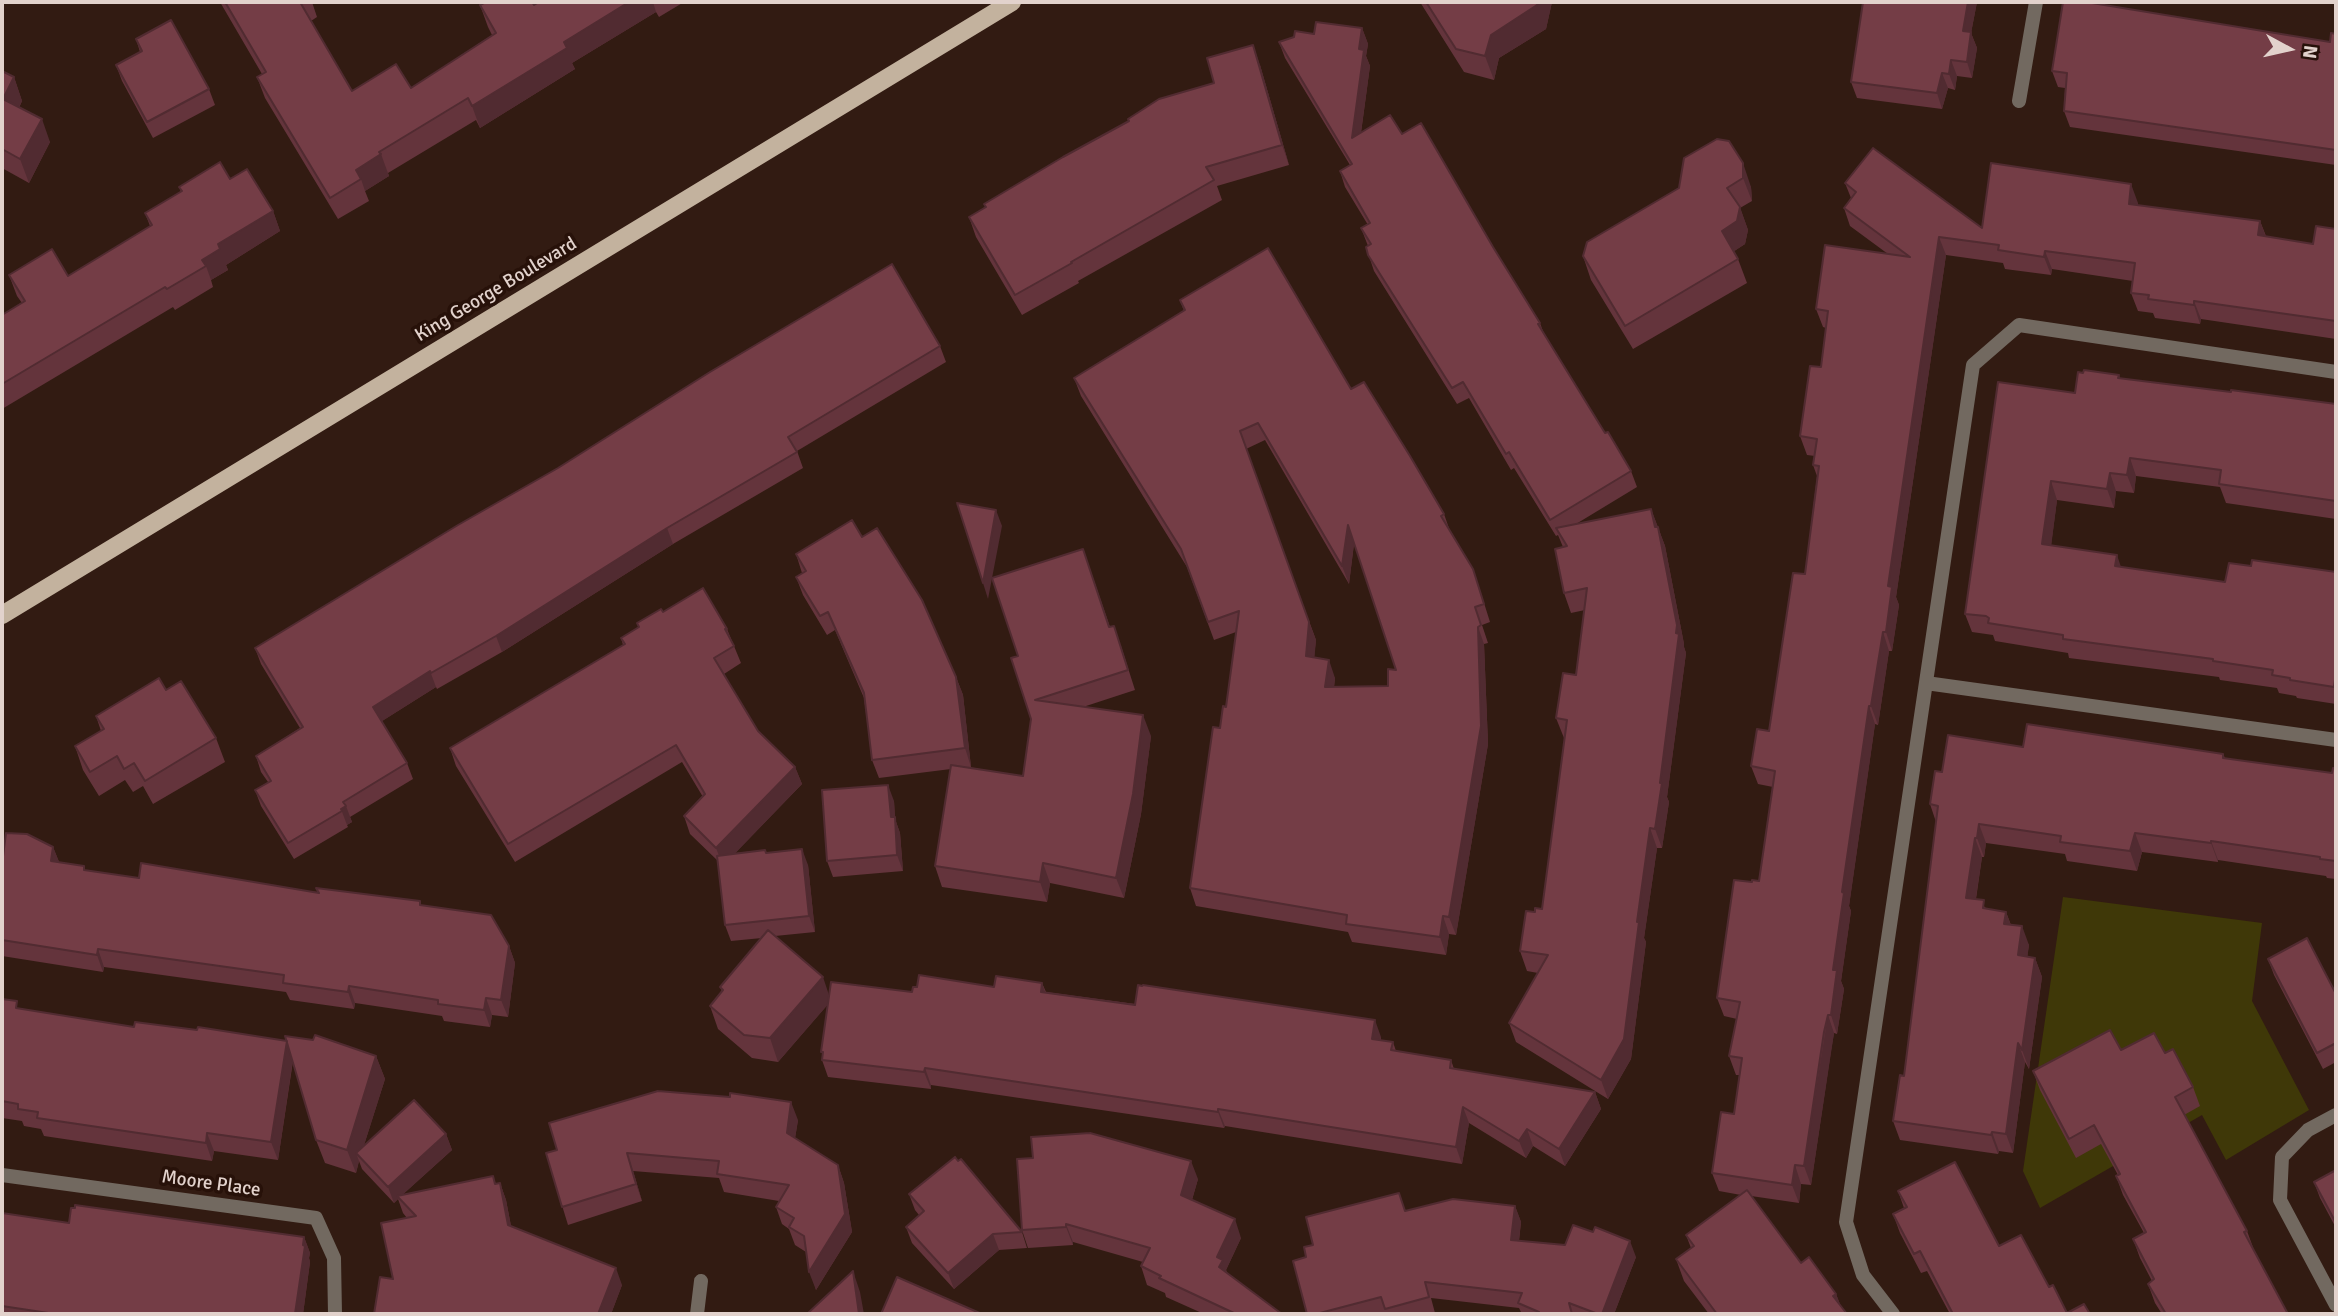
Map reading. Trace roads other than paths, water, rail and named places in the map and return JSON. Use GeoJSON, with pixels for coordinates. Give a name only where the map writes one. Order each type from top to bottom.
{"type":"FeatureCollection","features":[{"type":"Feature","properties":{"kind":"main road","name":"King George Boulevard"},"geometry":{"type":"LineString","coordinates":[[2,615],[1012,2]]}},
{"type":"Feature","properties":{"kind":"street"},"geometry":{"type":"LineString","coordinates":[[2019,101],[2036,2]]}},
{"type":"Feature","properties":{"kind":"street"},"geometry":{"type":"LineString","coordinates":[[1893,1314],[1863,1275],[1846,1222],[1973,365],[2019,325],[2336,372]]}},
{"type":"Feature","properties":{"kind":"street"},"geometry":{"type":"LineString","coordinates":[[1926,683],[2336,740]]}},
{"type":"Feature","properties":{"kind":"street"},"geometry":{"type":"LineString","coordinates":[[2336,1115],[2308,1130],[2282,1157],[2280,1200],[2336,1305]]}},
{"type":"Feature","properties":{"kind":"street","name":"Moore Place"},"geometry":{"type":"LineString","coordinates":[[2,1175],[316,1218],[334,1258],[335,1314]]}},
{"type":"Feature","properties":{"kind":"street"},"geometry":{"type":"LineString","coordinates":[[697,1314],[701,1281]]}}]}
